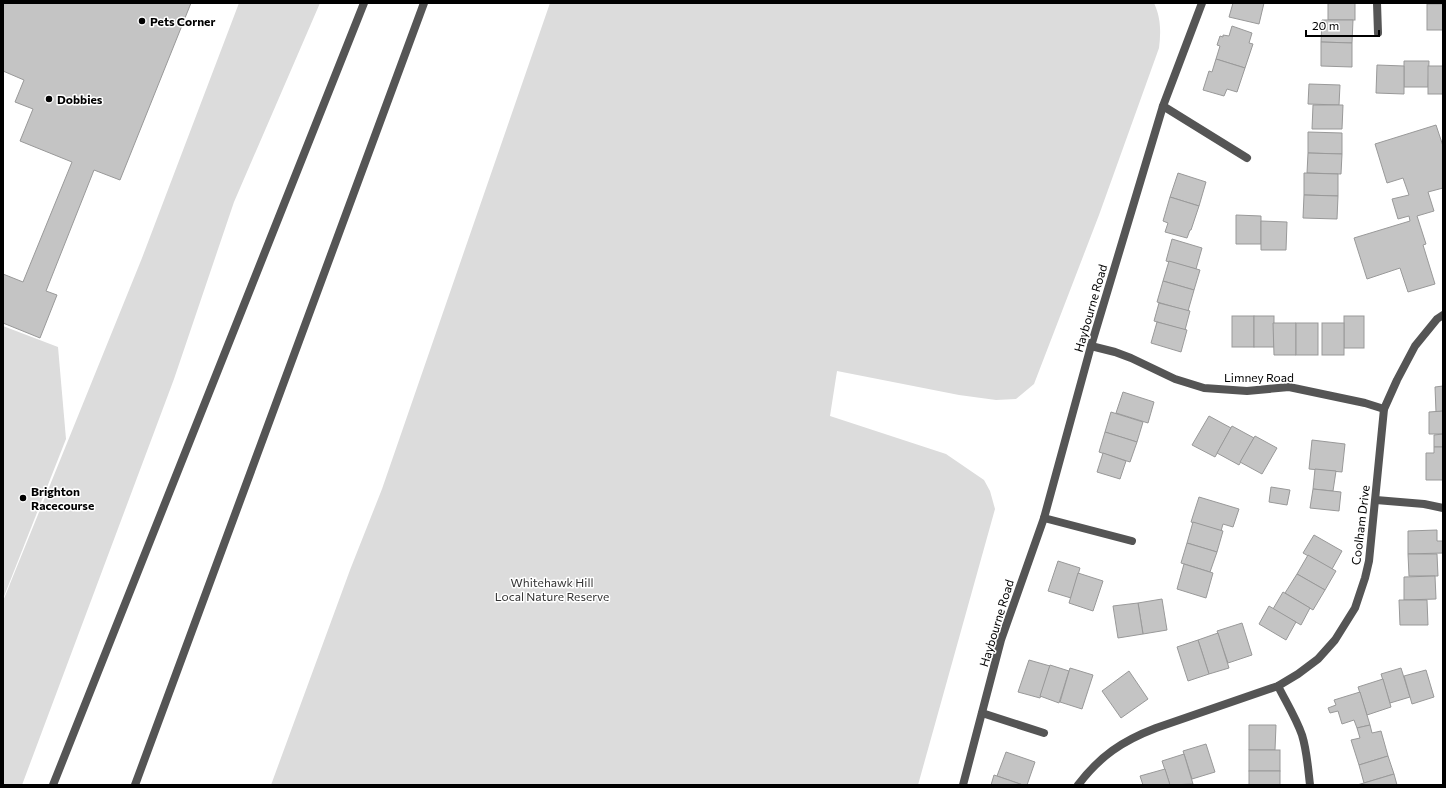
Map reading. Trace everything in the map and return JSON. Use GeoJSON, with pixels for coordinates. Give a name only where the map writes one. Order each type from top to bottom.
{"type":"FeatureCollection","features":[{"type":"Feature","properties":{"kind":"street"},"geometry":{"type":"LineString","coordinates":[[52,785],[364,3]]}},
{"type":"Feature","properties":{"kind":"street"},"geometry":{"type":"LineString","coordinates":[[135,785],[424,3]]}},
{"type":"Feature","properties":{"kind":"street","name":"Haybourne Road"},"geometry":{"type":"LineString","coordinates":[[963,785],[1000,640],[1044,518],[1091,346],[1163,106],[1202,3]]}},
{"type":"Feature","properties":{"kind":"street"},"geometry":{"type":"LineString","coordinates":[[1377,3],[1378,33]]}},
{"type":"Feature","properties":{"kind":"street"},"geometry":{"type":"LineString","coordinates":[[1163,106],[1247,158]]}},
{"type":"Feature","properties":{"kind":"street","name":"Coolham Drive"},"geometry":{"type":"LineString","coordinates":[[1078,785],[1094,764],[1107,753],[1140,734],[1278,686],[1298,674],[1318,659],[1343,629],[1354,608],[1363,585],[1369,561],[1384,409],[1415,346],[1433,324],[1443,315]]}},
{"type":"Feature","properties":{"kind":"street","name":"Limney Road"},"geometry":{"type":"LineString","coordinates":[[1091,346],[1126,356],[1175,380],[1204,388],[1247,391],[1289,387],[1365,403],[1384,409]]}},
{"type":"Feature","properties":{"kind":"street"},"geometry":{"type":"LineString","coordinates":[[1376,500],[1424,504],[1443,508]]}},
{"type":"Feature","properties":{"kind":"street"},"geometry":{"type":"LineString","coordinates":[[1044,518],[1132,541]]}},
{"type":"Feature","properties":{"kind":"street"},"geometry":{"type":"LineString","coordinates":[[1278,686],[1302,735],[1310,785]]}},
{"type":"Feature","properties":{"kind":"street"},"geometry":{"type":"LineString","coordinates":[[982,713],[1044,733]]}},
{"type":"Feature","properties":{"kind":"green space","name":"Brighton Racecourse"},"geometry":{"type":"Polygon","coordinates":[[[239,3],[320,3],[234,202],[174,379],[22,785],[3,785],[3,601],[142,258],[239,3]]]}},
{"type":"Feature","properties":{"kind":"green space","name":"Whitehawk Hill Local Nature Reserve"},"geometry":{"type":"Polygon","coordinates":[[[550,3],[1154,3],[1160,25],[1159,48],[1099,215],[1034,384],[1016,399],[996,400],[959,395],[837,371],[830,416],[946,454],[984,480],[990,491],[995,509],[918,785],[271,785],[350,570],[382,489],[550,3]]]}},
{"type":"Feature","properties":{"kind":"green space","name":"Brighton Racecourse"},"geometry":{"type":"Polygon","coordinates":[[[3,326],[58,347],[66,439],[3,599],[3,326]]]}},
{"type":"Feature","properties":{"kind":"building"},"geometry":{"type":"Polygon","coordinates":[[[3,3],[191,3],[120,180],[94,170],[46,291],[57,295],[40,338],[3,323],[3,274],[23,282],[72,162],[20,141],[33,109],[15,102],[24,80],[3,71],[3,3]]]}},
{"type":"Feature","properties":{"kind":"building"},"geometry":{"type":"Polygon","coordinates":[[[1233,3],[1264,3],[1259,24],[1229,17],[1233,3]]]}},
{"type":"Feature","properties":{"kind":"building"},"geometry":{"type":"Polygon","coordinates":[[[1328,3],[1355,3],[1355,20],[1328,20],[1328,3]]]}},
{"type":"Feature","properties":{"kind":"building"},"geometry":{"type":"Polygon","coordinates":[[[1427,4],[1443,4],[1443,30],[1427,30],[1427,4]]]}},
{"type":"Feature","properties":{"kind":"building"},"geometry":{"type":"Polygon","coordinates":[[[1322,20],[1353,20],[1352,43],[1321,42],[1322,20]]]}},
{"type":"Feature","properties":{"kind":"building"},"geometry":{"type":"Polygon","coordinates":[[[1232,26],[1252,33],[1249,43],[1253,44],[1245,68],[1216,59],[1220,46],[1217,45],[1220,36],[1229,36],[1232,26]]]}},
{"type":"Feature","properties":{"kind":"building"},"geometry":{"type":"Polygon","coordinates":[[[1321,42],[1352,43],[1352,67],[1321,66],[1321,42]]]}},
{"type":"Feature","properties":{"kind":"building"},"geometry":{"type":"Polygon","coordinates":[[[1216,59],[1245,68],[1237,92],[1227,89],[1224,96],[1203,90],[1209,71],[1212,72],[1216,59]]]}},
{"type":"Feature","properties":{"kind":"building"},"geometry":{"type":"Polygon","coordinates":[[[1404,61],[1429,61],[1428,87],[1404,87],[1404,61]]]}},
{"type":"Feature","properties":{"kind":"building"},"geometry":{"type":"Polygon","coordinates":[[[1377,65],[1404,66],[1404,94],[1376,93],[1377,65]]]}},
{"type":"Feature","properties":{"kind":"building"},"geometry":{"type":"Polygon","coordinates":[[[1428,66],[1443,66],[1443,94],[1428,94],[1428,66]]]}},
{"type":"Feature","properties":{"kind":"building"},"geometry":{"type":"Polygon","coordinates":[[[1309,84],[1340,85],[1339,105],[1308,104],[1309,84]]]}},
{"type":"Feature","properties":{"kind":"building"},"geometry":{"type":"Polygon","coordinates":[[[1313,105],[1343,105],[1342,129],[1312,129],[1313,105]]]}},
{"type":"Feature","properties":{"kind":"building"},"geometry":{"type":"Polygon","coordinates":[[[1436,125],[1443,146],[1443,188],[1428,192],[1434,211],[1417,216],[1426,244],[1423,245],[1435,284],[1408,292],[1400,268],[1367,279],[1354,238],[1410,221],[1409,216],[1398,219],[1392,199],[1409,195],[1403,178],[1387,183],[1375,144],[1436,125]]]}},
{"type":"Feature","properties":{"kind":"building"},"geometry":{"type":"Polygon","coordinates":[[[1308,132],[1342,133],[1342,154],[1308,153],[1308,132]]]}},
{"type":"Feature","properties":{"kind":"building"},"geometry":{"type":"Polygon","coordinates":[[[1308,153],[1342,154],[1341,174],[1307,173],[1308,153]]]}},
{"type":"Feature","properties":{"kind":"building"},"geometry":{"type":"Polygon","coordinates":[[[1178,173],[1206,182],[1199,206],[1170,197],[1178,173]]]}},
{"type":"Feature","properties":{"kind":"building"},"geometry":{"type":"Polygon","coordinates":[[[1304,173],[1338,174],[1338,196],[1304,195],[1304,173]]]}},
{"type":"Feature","properties":{"kind":"building"},"geometry":{"type":"Polygon","coordinates":[[[1304,195],[1338,196],[1337,219],[1303,218],[1304,195]]]}},
{"type":"Feature","properties":{"kind":"building"},"geometry":{"type":"Polygon","coordinates":[[[1170,197],[1199,206],[1187,238],[1165,232],[1168,223],[1163,221],[1170,197]]]}},
{"type":"Feature","properties":{"kind":"building"},"geometry":{"type":"Polygon","coordinates":[[[1236,215],[1261,216],[1261,244],[1236,244],[1236,215]]]}},
{"type":"Feature","properties":{"kind":"building"},"geometry":{"type":"Polygon","coordinates":[[[1261,221],[1287,222],[1286,250],[1261,250],[1261,221]]]}},
{"type":"Feature","properties":{"kind":"building"},"geometry":{"type":"Polygon","coordinates":[[[1172,239],[1202,248],[1196,269],[1166,261],[1172,239]]]}},
{"type":"Feature","properties":{"kind":"building"},"geometry":{"type":"Polygon","coordinates":[[[1169,261],[1200,270],[1194,290],[1163,281],[1169,261]]]}},
{"type":"Feature","properties":{"kind":"building"},"geometry":{"type":"Polygon","coordinates":[[[1163,281],[1194,290],[1188,311],[1157,302],[1163,281]]]}},
{"type":"Feature","properties":{"kind":"building"},"geometry":{"type":"Polygon","coordinates":[[[1159,303],[1190,311],[1185,330],[1154,321],[1159,303]]]}},
{"type":"Feature","properties":{"kind":"building"},"geometry":{"type":"Polygon","coordinates":[[[1232,316],[1254,316],[1254,347],[1232,347],[1232,316]]]}},
{"type":"Feature","properties":{"kind":"building"},"geometry":{"type":"Polygon","coordinates":[[[1254,316],[1274,316],[1274,347],[1254,347],[1254,316]]]}},
{"type":"Feature","properties":{"kind":"building"},"geometry":{"type":"Polygon","coordinates":[[[1344,316],[1364,316],[1364,348],[1344,348],[1344,316]]]}},
{"type":"Feature","properties":{"kind":"building"},"geometry":{"type":"Polygon","coordinates":[[[1157,322],[1187,330],[1181,352],[1151,343],[1157,322]]]}},
{"type":"Feature","properties":{"kind":"building"},"geometry":{"type":"Polygon","coordinates":[[[1273,323],[1296,323],[1296,355],[1274,355],[1273,323]]]}},
{"type":"Feature","properties":{"kind":"building"},"geometry":{"type":"Polygon","coordinates":[[[1296,323],[1318,323],[1318,355],[1296,355],[1296,323]]]}},
{"type":"Feature","properties":{"kind":"building"},"geometry":{"type":"Polygon","coordinates":[[[1322,323],[1344,323],[1344,355],[1322,355],[1322,323]]]}},
{"type":"Feature","properties":{"kind":"building"},"geometry":{"type":"Polygon","coordinates":[[[1443,386],[1443,411],[1436,412],[1435,387],[1443,386]]]}},
{"type":"Feature","properties":{"kind":"building"},"geometry":{"type":"Polygon","coordinates":[[[1123,392],[1154,402],[1148,423],[1116,413],[1123,392]]]}},
{"type":"Feature","properties":{"kind":"building"},"geometry":{"type":"Polygon","coordinates":[[[1443,411],[1443,434],[1429,434],[1429,412],[1443,411]]]}},
{"type":"Feature","properties":{"kind":"building"},"geometry":{"type":"Polygon","coordinates":[[[1111,412],[1143,422],[1137,442],[1105,432],[1111,412]]]}},
{"type":"Feature","properties":{"kind":"building"},"geometry":{"type":"Polygon","coordinates":[[[1209,416],[1231,428],[1215,457],[1192,445],[1209,416]]]}},
{"type":"Feature","properties":{"kind":"building"},"geometry":{"type":"Polygon","coordinates":[[[1232,426],[1254,438],[1239,465],[1217,453],[1232,426]]]}},
{"type":"Feature","properties":{"kind":"building"},"geometry":{"type":"Polygon","coordinates":[[[1105,432],[1137,442],[1130,462],[1099,452],[1105,432]]]}},
{"type":"Feature","properties":{"kind":"building"},"geometry":{"type":"Polygon","coordinates":[[[1443,434],[1443,447],[1434,447],[1434,435],[1443,434]]]}},
{"type":"Feature","properties":{"kind":"building"},"geometry":{"type":"Polygon","coordinates":[[[1255,436],[1277,448],[1262,474],[1240,462],[1255,436]]]}},
{"type":"Feature","properties":{"kind":"building"},"geometry":{"type":"Polygon","coordinates":[[[1312,440],[1345,444],[1342,472],[1309,469],[1312,440]]]}},
{"type":"Feature","properties":{"kind":"building"},"geometry":{"type":"Polygon","coordinates":[[[1434,447],[1443,447],[1443,480],[1426,480],[1426,453],[1434,453],[1434,447]]]}},
{"type":"Feature","properties":{"kind":"building"},"geometry":{"type":"Polygon","coordinates":[[[1103,453],[1126,461],[1120,479],[1097,472],[1103,453]]]}},
{"type":"Feature","properties":{"kind":"building"},"geometry":{"type":"Polygon","coordinates":[[[1315,469],[1336,471],[1333,491],[1313,489],[1315,469]]]}},
{"type":"Feature","properties":{"kind":"building"},"geometry":{"type":"Polygon","coordinates":[[[1271,487],[1290,490],[1287,505],[1269,502],[1271,487]]]}},
{"type":"Feature","properties":{"kind":"building"},"geometry":{"type":"Polygon","coordinates":[[[1313,489],[1341,492],[1339,511],[1310,508],[1313,489]]]}},
{"type":"Feature","properties":{"kind":"building"},"geometry":{"type":"Polygon","coordinates":[[[1199,497],[1239,509],[1233,527],[1223,524],[1221,531],[1191,522],[1199,497]]]}},
{"type":"Feature","properties":{"kind":"building"},"geometry":{"type":"Polygon","coordinates":[[[1193,522],[1223,531],[1217,552],[1187,543],[1193,522]]]}},
{"type":"Feature","properties":{"kind":"building"},"geometry":{"type":"Polygon","coordinates":[[[1437,530],[1437,541],[1443,541],[1443,553],[1408,554],[1408,531],[1437,530]]]}},
{"type":"Feature","properties":{"kind":"building"},"geometry":{"type":"Polygon","coordinates":[[[1314,535],[1342,551],[1332,569],[1303,553],[1314,535]]]}},
{"type":"Feature","properties":{"kind":"building"},"geometry":{"type":"Polygon","coordinates":[[[1187,543],[1217,552],[1210,572],[1181,563],[1187,543]]]}},
{"type":"Feature","properties":{"kind":"building"},"geometry":{"type":"Polygon","coordinates":[[[1408,554],[1437,554],[1438,576],[1409,576],[1408,554]]]}},
{"type":"Feature","properties":{"kind":"building"},"geometry":{"type":"Polygon","coordinates":[[[1308,555],[1336,571],[1325,590],[1297,574],[1308,555]]]}},
{"type":"Feature","properties":{"kind":"building"},"geometry":{"type":"Polygon","coordinates":[[[1058,561],[1080,568],[1071,598],[1048,591],[1058,561]]]}},
{"type":"Feature","properties":{"kind":"building"},"geometry":{"type":"Polygon","coordinates":[[[1184,564],[1213,573],[1206,598],[1177,589],[1184,564]]]}},
{"type":"Feature","properties":{"kind":"building"},"geometry":{"type":"Polygon","coordinates":[[[1078,573],[1103,581],[1093,611],[1069,603],[1078,573]]]}},
{"type":"Feature","properties":{"kind":"building"},"geometry":{"type":"Polygon","coordinates":[[[1297,574],[1325,590],[1313,610],[1285,593],[1297,574]]]}},
{"type":"Feature","properties":{"kind":"building"},"geometry":{"type":"Polygon","coordinates":[[[1435,576],[1436,599],[1404,600],[1404,577],[1435,576]]]}},
{"type":"Feature","properties":{"kind":"building"},"geometry":{"type":"Polygon","coordinates":[[[1283,592],[1310,608],[1301,625],[1273,609],[1283,592]]]}},
{"type":"Feature","properties":{"kind":"building"},"geometry":{"type":"Polygon","coordinates":[[[1162,599],[1167,630],[1143,634],[1138,603],[1162,599]]]}},
{"type":"Feature","properties":{"kind":"building"},"geometry":{"type":"Polygon","coordinates":[[[1399,600],[1427,600],[1428,625],[1400,625],[1399,600]]]}},
{"type":"Feature","properties":{"kind":"building"},"geometry":{"type":"Polygon","coordinates":[[[1138,603],[1143,634],[1118,638],[1113,606],[1138,603]]]}},
{"type":"Feature","properties":{"kind":"building"},"geometry":{"type":"Polygon","coordinates":[[[1269,606],[1296,622],[1286,640],[1259,624],[1269,606]]]}},
{"type":"Feature","properties":{"kind":"building"},"geometry":{"type":"Polygon","coordinates":[[[1242,623],[1252,655],[1228,663],[1217,631],[1242,623]]]}},
{"type":"Feature","properties":{"kind":"building"},"geometry":{"type":"Polygon","coordinates":[[[1218,633],[1229,668],[1209,674],[1198,640],[1218,633]]]}},
{"type":"Feature","properties":{"kind":"building"},"geometry":{"type":"Polygon","coordinates":[[[1198,640],[1209,674],[1188,681],[1177,647],[1198,640]]]}},
{"type":"Feature","properties":{"kind":"building"},"geometry":{"type":"Polygon","coordinates":[[[1029,660],[1050,666],[1040,698],[1018,692],[1029,660]]]}},
{"type":"Feature","properties":{"kind":"building"},"geometry":{"type":"Polygon","coordinates":[[[1050,665],[1069,671],[1059,703],[1040,696],[1050,665]]]}},
{"type":"Feature","properties":{"kind":"building"},"geometry":{"type":"Polygon","coordinates":[[[1070,668],[1093,675],[1082,709],[1060,702],[1070,668]]]}},
{"type":"Feature","properties":{"kind":"building"},"geometry":{"type":"Polygon","coordinates":[[[1401,668],[1410,697],[1390,703],[1381,674],[1401,668]]]}},
{"type":"Feature","properties":{"kind":"building"},"geometry":{"type":"Polygon","coordinates":[[[1426,670],[1434,697],[1412,704],[1404,676],[1426,670]]]}},
{"type":"Feature","properties":{"kind":"building"},"geometry":{"type":"Polygon","coordinates":[[[1129,671],[1148,699],[1121,718],[1102,691],[1129,671]]]}},
{"type":"Feature","properties":{"kind":"building"},"geometry":{"type":"Polygon","coordinates":[[[1383,679],[1391,707],[1367,715],[1358,687],[1383,679]]]}},
{"type":"Feature","properties":{"kind":"building"},"geometry":{"type":"Polygon","coordinates":[[[1360,692],[1370,725],[1357,728],[1354,720],[1342,724],[1338,711],[1330,713],[1328,708],[1336,705],[1334,700],[1360,692]]]}},
{"type":"Feature","properties":{"kind":"building"},"geometry":{"type":"Polygon","coordinates":[[[1249,725],[1276,725],[1275,750],[1249,750],[1249,725]]]}},
{"type":"Feature","properties":{"kind":"building"},"geometry":{"type":"Polygon","coordinates":[[[1370,725],[1372,733],[1381,731],[1388,756],[1359,765],[1351,740],[1360,738],[1357,728],[1370,725]]]}},
{"type":"Feature","properties":{"kind":"building"},"geometry":{"type":"Polygon","coordinates":[[[1206,744],[1215,772],[1192,779],[1183,751],[1206,744]]]}},
{"type":"Feature","properties":{"kind":"building"},"geometry":{"type":"Polygon","coordinates":[[[1249,750],[1280,750],[1280,771],[1249,771],[1249,750]]]}},
{"type":"Feature","properties":{"kind":"building"},"geometry":{"type":"Polygon","coordinates":[[[1006,752],[1035,762],[1027,785],[997,776],[1006,752]]]}},
{"type":"Feature","properties":{"kind":"building"},"geometry":{"type":"Polygon","coordinates":[[[1184,754],[1193,784],[1170,785],[1162,761],[1184,754]]]}},
{"type":"Feature","properties":{"kind":"building"},"geometry":{"type":"Polygon","coordinates":[[[1388,756],[1394,774],[1364,783],[1359,765],[1388,756]]]}},
{"type":"Feature","properties":{"kind":"building"},"geometry":{"type":"Polygon","coordinates":[[[1165,769],[1170,785],[1143,785],[1140,776],[1165,769]]]}},
{"type":"Feature","properties":{"kind":"building"},"geometry":{"type":"Polygon","coordinates":[[[1249,771],[1280,771],[1280,785],[1249,785],[1249,771]]]}},
{"type":"Feature","properties":{"kind":"building"},"geometry":{"type":"Polygon","coordinates":[[[1394,774],[1397,785],[1357,785],[1364,783],[1394,774]]]}},
{"type":"Feature","properties":{"kind":"building"},"geometry":{"type":"Polygon","coordinates":[[[994,775],[997,776],[1023,785],[991,785],[994,775]]]}},
{"type":"Feature","properties":{"kind":"place","name":"Pets Corner"},"geometry":{"type":"Point","coordinates":[142,21]}},
{"type":"Feature","properties":{"kind":"place","name":"Dobbies"},"geometry":{"type":"Point","coordinates":[49,99]}},
{"type":"Feature","properties":{"kind":"place","name":"Brighton Racecourse"},"geometry":{"type":"Point","coordinates":[23,498]}}]}
